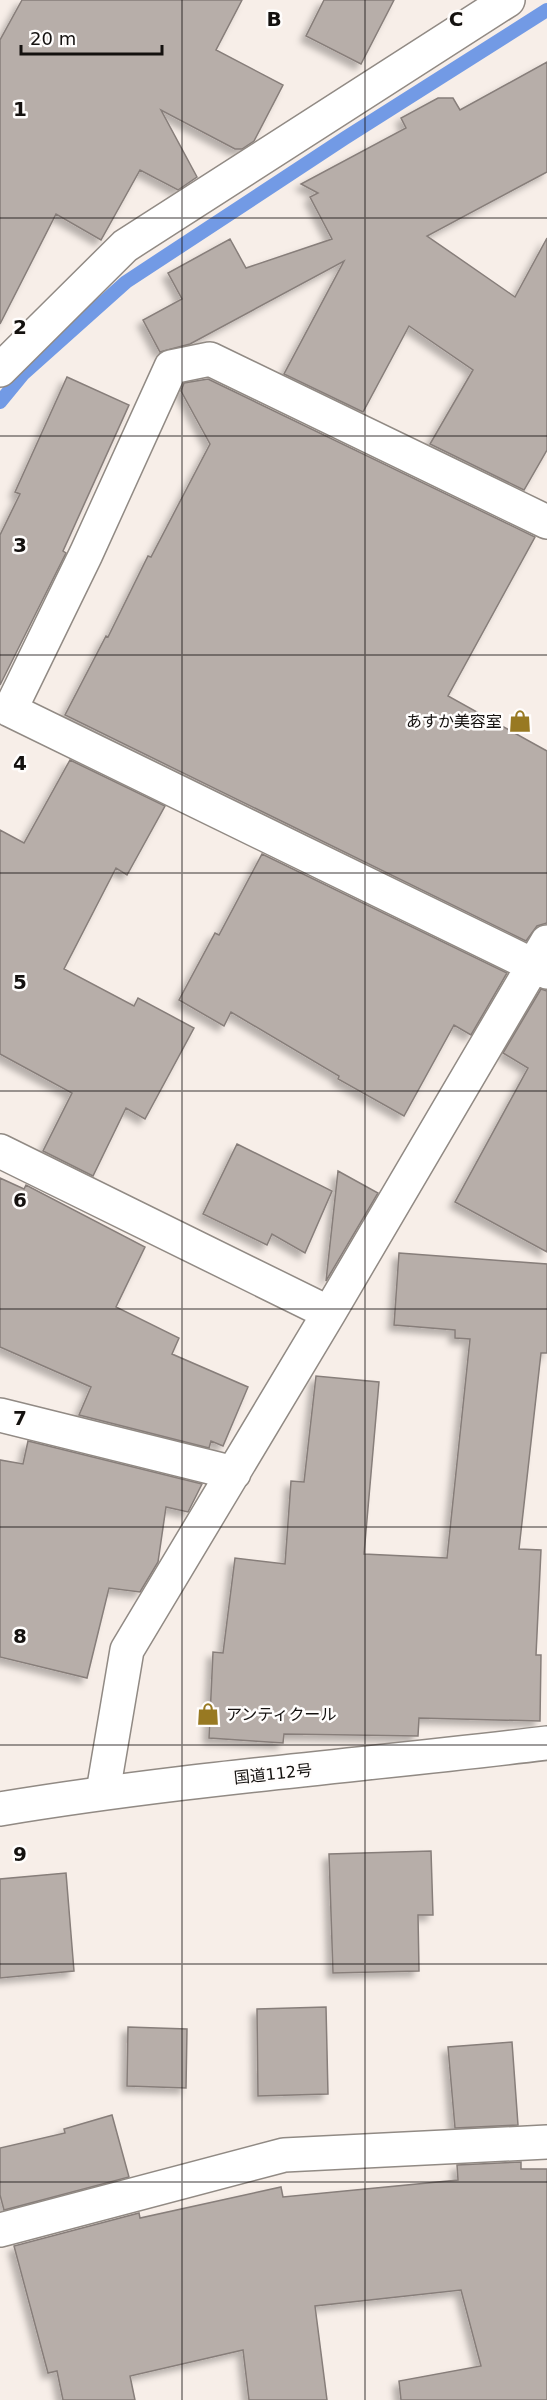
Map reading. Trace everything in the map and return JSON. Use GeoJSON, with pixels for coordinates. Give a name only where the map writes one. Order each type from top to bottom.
{"type":"FeatureCollection","features":[{"type":"Feature","properties":{"kind":"main road"},"geometry":{"type":"LineString","coordinates":[[0,370],[124,246],[508,0]]}},
{"type":"Feature","properties":{"kind":"main road"},"geometry":{"type":"LineString","coordinates":[[103,1792],[127,1650],[543,960],[5,718],[86,554],[171,367],[210,359],[547,522]]}},
{"type":"Feature","properties":{"kind":"main road"},"geometry":{"type":"LineString","coordinates":[[0,1151],[329,1313]]}},
{"type":"Feature","properties":{"kind":"main road"},"geometry":{"type":"LineString","coordinates":[[0,1415],[234,1473]]}},
{"type":"Feature","properties":{"kind":"main road","name":"国道112号"},"geometry":{"type":"LineString","coordinates":[[0,1809],[103,1792],[547,1743]]}},
{"type":"Feature","properties":{"kind":"main road"},"geometry":{"type":"LineString","coordinates":[[0,2230],[284,2155],[547,2142]]}},
{"type":"Feature","properties":{"kind":"building"},"geometry":{"type":"Polygon","coordinates":[[[22,0],[242,0],[216,50],[283,85],[254,141],[242,149],[235,149],[161,110],[197,177],[178,190],[140,170],[101,240],[56,214],[0,324],[0,40],[22,0]]]}},
{"type":"Feature","properties":{"kind":"building"},"geometry":{"type":"Polygon","coordinates":[[[324,0],[394,0],[361,64],[306,36],[324,0]]]}},
{"type":"Feature","properties":{"kind":"building"},"geometry":{"type":"Polygon","coordinates":[[[547,62],[547,172],[427,236],[515,297],[547,238],[547,450],[524,490],[430,444],[473,370],[409,326],[363,412],[284,374],[344,261],[190,344],[160,352],[143,320],[182,299],[168,273],[230,239],[246,268],[332,239],[310,197],[318,193],[301,184],[406,128],[401,118],[438,98],[453,98],[460,110],[547,62]]]}},
{"type":"Feature","properties":{"kind":"building"},"geometry":{"type":"Polygon","coordinates":[[[67,377],[129,405],[63,551],[66,553],[0,685],[0,535],[20,494],[15,492],[67,377]]]}},
{"type":"Feature","properties":{"kind":"building"},"geometry":{"type":"Polygon","coordinates":[[[208,379],[535,537],[448,696],[547,751],[547,923],[537,926],[526,941],[65,715],[106,636],[108,637],[148,556],[151,557],[210,444],[181,391],[184,383],[208,379]]]}},
{"type":"Feature","properties":{"kind":"building"},"geometry":{"type":"Polygon","coordinates":[[[70,760],[165,806],[127,875],[116,868],[64,969],[134,1006],[138,998],[194,1028],[145,1119],[126,1108],[93,1176],[43,1151],[72,1093],[0,1054],[0,830],[24,843],[70,760]]]}},
{"type":"Feature","properties":{"kind":"building"},"geometry":{"type":"Polygon","coordinates":[[[262,854],[507,973],[471,1035],[454,1025],[404,1116],[338,1079],[339,1076],[231,1012],[224,1026],[179,1000],[215,933],[219,935],[262,854]]]}},
{"type":"Feature","properties":{"kind":"building"},"geometry":{"type":"Polygon","coordinates":[[[541,989],[547,991],[547,1252],[455,1202],[528,1068],[503,1053],[541,989]]]}},
{"type":"Feature","properties":{"kind":"building"},"geometry":{"type":"Polygon","coordinates":[[[237,1144],[332,1191],[305,1253],[272,1234],[267,1245],[203,1214],[237,1144]]]}},
{"type":"Feature","properties":{"kind":"building"},"geometry":{"type":"Polygon","coordinates":[[[338,1171],[378,1193],[326,1281],[338,1171]]]}},
{"type":"Feature","properties":{"kind":"building"},"geometry":{"type":"Polygon","coordinates":[[[0,1178],[24,1189],[26,1185],[145,1247],[116,1307],[179,1338],[172,1354],[248,1387],[223,1446],[211,1441],[209,1448],[79,1415],[91,1387],[0,1347],[0,1178]]]}},
{"type":"Feature","properties":{"kind":"building"},"geometry":{"type":"Polygon","coordinates":[[[399,1253],[547,1264],[547,1353],[541,1353],[519,1549],[541,1550],[536,1655],[541,1655],[540,1721],[419,1718],[418,1736],[284,1734],[283,1743],[209,1738],[213,1652],[223,1653],[235,1558],[285,1564],[291,1481],[304,1482],[316,1376],[379,1382],[364,1554],[447,1558],[470,1339],[455,1338],[455,1330],[394,1325],[399,1253]]]}},
{"type":"Feature","properties":{"kind":"building"},"geometry":{"type":"Polygon","coordinates":[[[28,1441],[202,1484],[188,1512],[166,1507],[158,1562],[140,1592],[109,1588],[87,1678],[0,1657],[0,1460],[23,1464],[28,1441]]]}},
{"type":"Feature","properties":{"kind":"building"},"geometry":{"type":"Polygon","coordinates":[[[431,1851],[433,1915],[418,1915],[419,1971],[333,1973],[329,1854],[431,1851]]]}},
{"type":"Feature","properties":{"kind":"building"},"geometry":{"type":"Polygon","coordinates":[[[66,1873],[74,1971],[0,1978],[0,1879],[66,1873]]]}},
{"type":"Feature","properties":{"kind":"building"},"geometry":{"type":"Polygon","coordinates":[[[326,2007],[328,2094],[258,2096],[257,2009],[326,2007]]]}},
{"type":"Feature","properties":{"kind":"building"},"geometry":{"type":"Polygon","coordinates":[[[128,2027],[187,2029],[186,2088],[127,2086],[128,2027]]]}},
{"type":"Feature","properties":{"kind":"building"},"geometry":{"type":"Polygon","coordinates":[[[512,2042],[518,2125],[455,2128],[448,2047],[512,2042]]]}},
{"type":"Feature","properties":{"kind":"building"},"geometry":{"type":"Polygon","coordinates":[[[112,2115],[129,2177],[4,2210],[0,2195],[0,2148],[65,2133],[64,2129],[112,2115]]]}},
{"type":"Feature","properties":{"kind":"building"},"geometry":{"type":"Polygon","coordinates":[[[521,2162],[521,2169],[547,2169],[547,2400],[401,2400],[399,2381],[481,2366],[461,2290],[315,2306],[327,2400],[249,2400],[243,2350],[130,2376],[135,2400],[63,2400],[57,2371],[48,2373],[14,2246],[139,2213],[140,2218],[281,2187],[283,2197],[458,2180],[457,2165],[521,2162]]]}},
{"type":"Feature","properties":{"kind":"waterway"},"geometry":{"type":"LineString","coordinates":[[0,402],[23,374],[126,282],[345,138],[547,10]]}},
{"type":"Feature","properties":{"kind":"place","name":"あすか美容室"},"geometry":{"type":"Point","coordinates":[520,721]}},
{"type":"Feature","properties":{"kind":"place","name":"アンティクール"},"geometry":{"type":"Point","coordinates":[208,1714]}}]}
